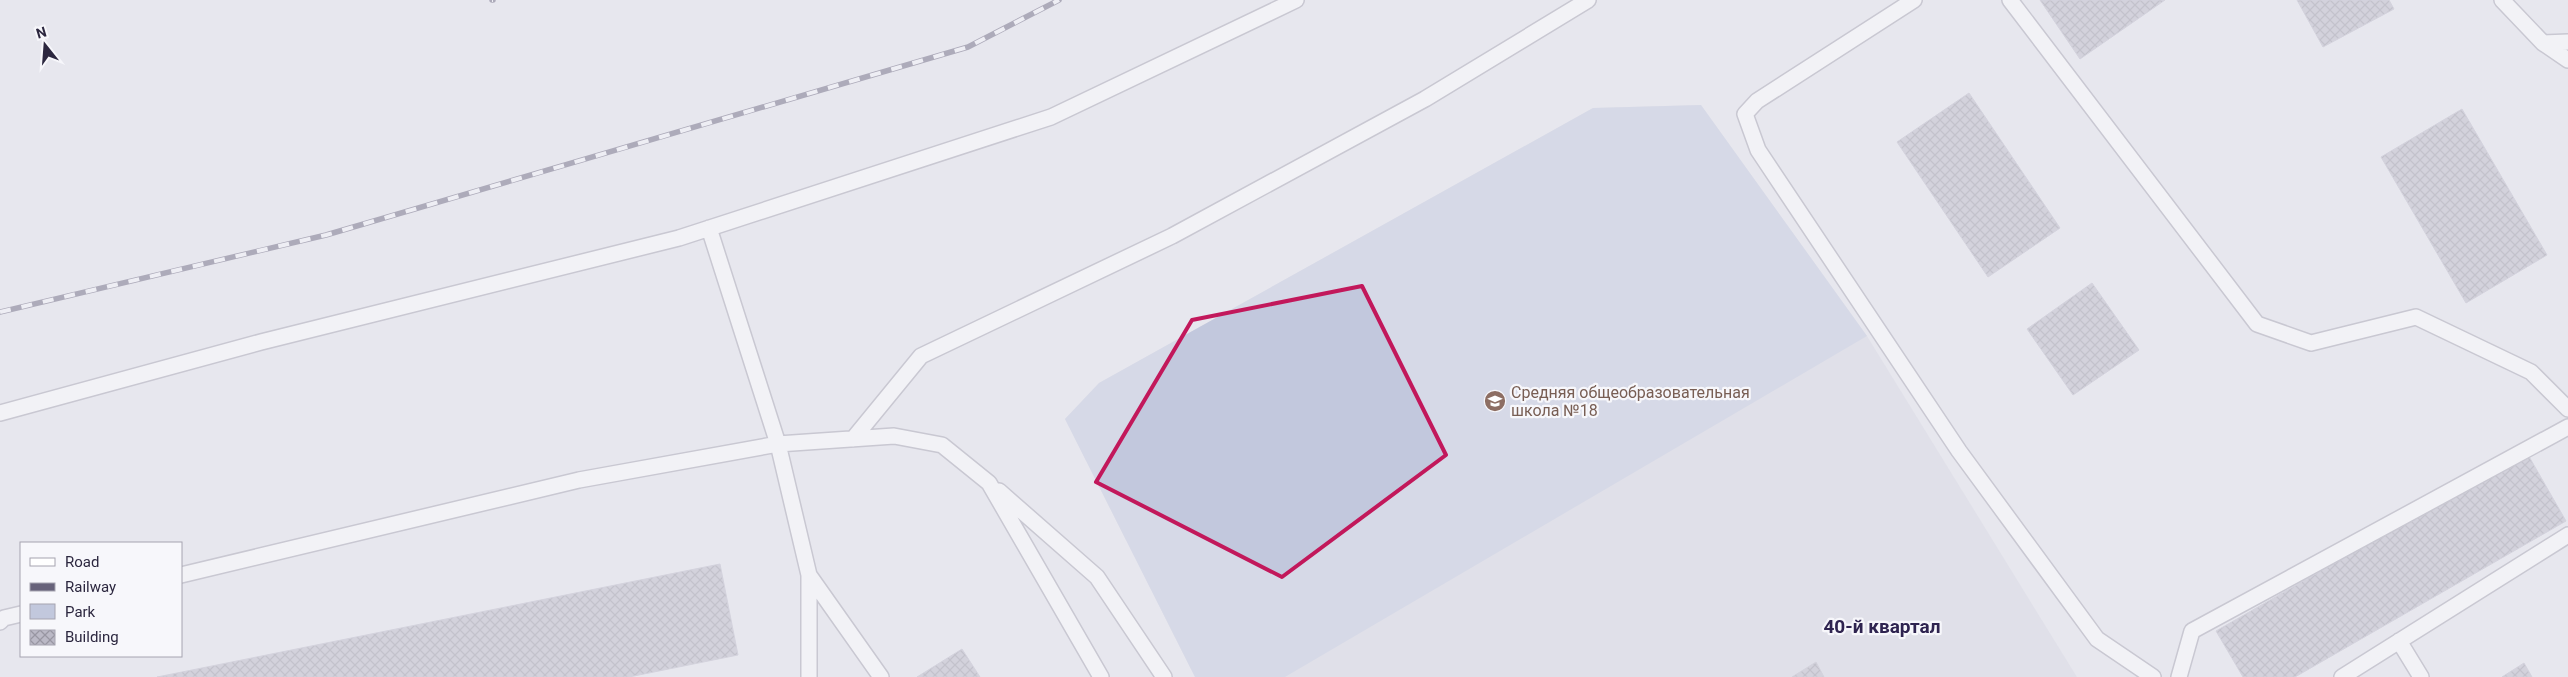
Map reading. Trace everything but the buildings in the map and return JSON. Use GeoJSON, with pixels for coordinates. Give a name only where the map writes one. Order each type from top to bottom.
{"type":"FeatureCollection","features":[{"type":"Feature","properties":{"kind":"lane"},"geometry":{"type":"LineString","coordinates":[[0,413],[261,342],[679,238],[1051,117],[1296,0]]}},
{"type":"Feature","properties":{"kind":"lane"},"geometry":{"type":"LineString","coordinates":[[853,439],[921,356],[1172,236],[1425,99],[1588,0]]}},
{"type":"Feature","properties":{"kind":"lane"},"geometry":{"type":"LineString","coordinates":[[1914,0],[1757,101],[1745,114],[1758,150],[1959,451],[2098,639],[2153,677]]}},
{"type":"Feature","properties":{"kind":"lane"},"geometry":{"type":"LineString","coordinates":[[2010,0],[2257,324],[2311,343],[2416,317],[2531,372],[2568,409]]}},
{"type":"Feature","properties":{"kind":"lane"},"geometry":{"type":"LineString","coordinates":[[2502,0],[2543,43],[2568,60]]}},
{"type":"Feature","properties":{"kind":"lane"},"geometry":{"type":"LineString","coordinates":[[2543,43],[2568,42]]}},
{"type":"Feature","properties":{"kind":"lane"},"geometry":{"type":"LineString","coordinates":[[708,228],[778,444],[810,575],[809,677]]}},
{"type":"Feature","properties":{"kind":"lane"},"geometry":{"type":"LineString","coordinates":[[2179,677],[2192,631],[2568,427]]}},
{"type":"Feature","properties":{"kind":"lane"},"geometry":{"type":"LineString","coordinates":[[182,575],[579,480],[778,444],[894,436],[942,445],[989,482],[1097,577],[1164,677]]}},
{"type":"Feature","properties":{"kind":"lane"},"geometry":{"type":"LineString","coordinates":[[989,482],[1101,677]]}},
{"type":"Feature","properties":{"kind":"lane"},"geometry":{"type":"LineString","coordinates":[[2342,677],[2568,536]]}},
{"type":"Feature","properties":{"kind":"lane"},"geometry":{"type":"LineString","coordinates":[[810,575],[880,677]]}},
{"type":"Feature","properties":{"kind":"lane"},"geometry":{"type":"LineString","coordinates":[[1,617],[20,614]]}},
{"type":"Feature","properties":{"kind":"lane"},"geometry":{"type":"LineString","coordinates":[[2400,641],[2422,677]]}},
{"type":"Feature","properties":{"kind":"highlighted area"},"geometry":{"type":"Polygon","coordinates":[[[1362,286],[1446,455],[1282,577],[1096,482],[1192,320],[1362,286]]]}},
{"type":"Feature","properties":{"kind":"shaded area","name":"Средняя общеобразовательная школа №18"},"geometry":{"type":"Polygon","coordinates":[[[1701,105],[1867,336],[2077,677],[1195,677],[1065,419],[1099,383],[1593,108],[1701,105]]]}},
{"type":"Feature","properties":{"kind":"green space","name":"Средняя общеобразовательная школа №18"},"geometry":{"type":"Polygon","coordinates":[[[1701,105],[1867,336],[1285,677],[1195,677],[1065,419],[1099,383],[1593,108],[1701,105]]]}},
{"type":"Feature","properties":{"kind":"railway"},"geometry":{"type":"LineString","coordinates":[[0,312],[326,235],[968,47],[1059,0]]}},
{"type":"Feature","properties":{"kind":"place","name":"Средняя общеобразовательная школа №18"},"geometry":{"type":"Point","coordinates":[1495,401]}},
{"type":"Feature","properties":{"kind":"district","name":"40-й квартал"},"geometry":{"type":"Point","coordinates":[1882,626]}}]}
